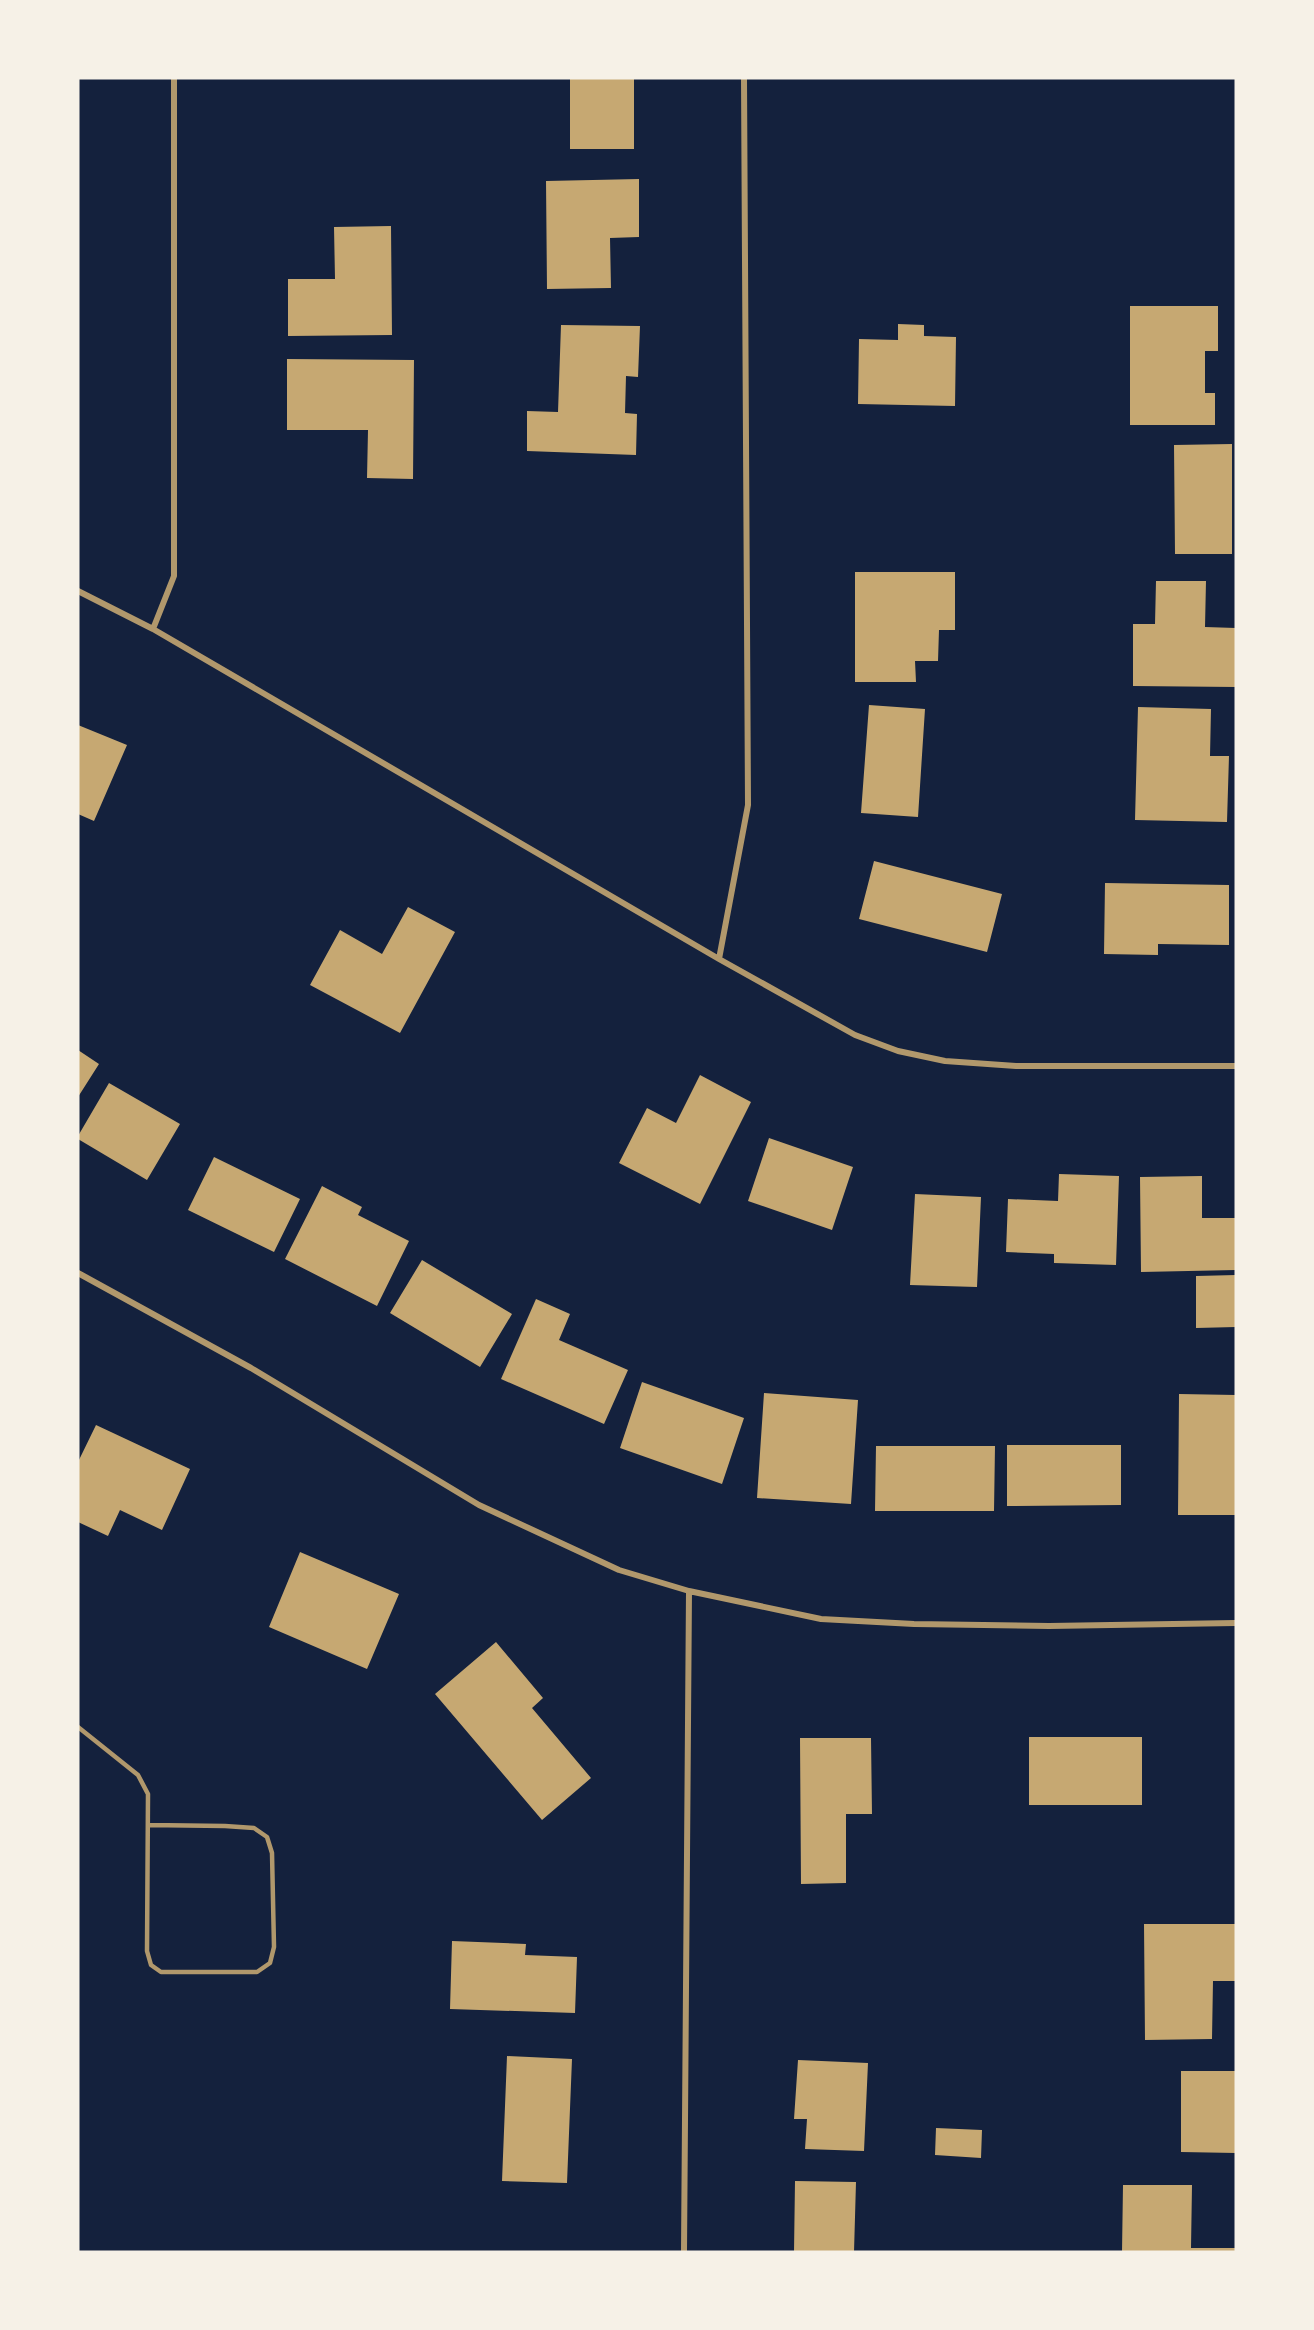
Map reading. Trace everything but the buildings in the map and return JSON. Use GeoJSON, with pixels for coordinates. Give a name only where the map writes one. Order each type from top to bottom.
{"type":"FeatureCollection","features":[{"type":"Feature","properties":{"kind":"street"},"geometry":{"type":"LineString","coordinates":[[153,629],[174,576],[174,78]]}},
{"type":"Feature","properties":{"kind":"street"},"geometry":{"type":"LineString","coordinates":[[719,959],[748,805],[744,78]]}},
{"type":"Feature","properties":{"kind":"street"},"geometry":{"type":"LineString","coordinates":[[78,591],[153,629],[719,959],[855,1035],[898,1052],[945,1061],[1016,1066],[1236,1066]]}},
{"type":"Feature","properties":{"kind":"street"},"geometry":{"type":"LineString","coordinates":[[78,1273],[251,1368],[479,1505],[619,1570],[689,1591],[821,1619],[891,1623],[1049,1626],[1236,1623]]}},
{"type":"Feature","properties":{"kind":"street"},"geometry":{"type":"LineString","coordinates":[[684,2252],[689,1591]]}},
{"type":"Feature","properties":{"kind":"lane"},"geometry":{"type":"LineString","coordinates":[[78,1727],[138,1775],[148,1794],[147,1951],[151,1965],[161,1972],[257,1972],[270,1964],[274,1947],[272,1853],[267,1837],[254,1828],[148,1825]]}}]}
